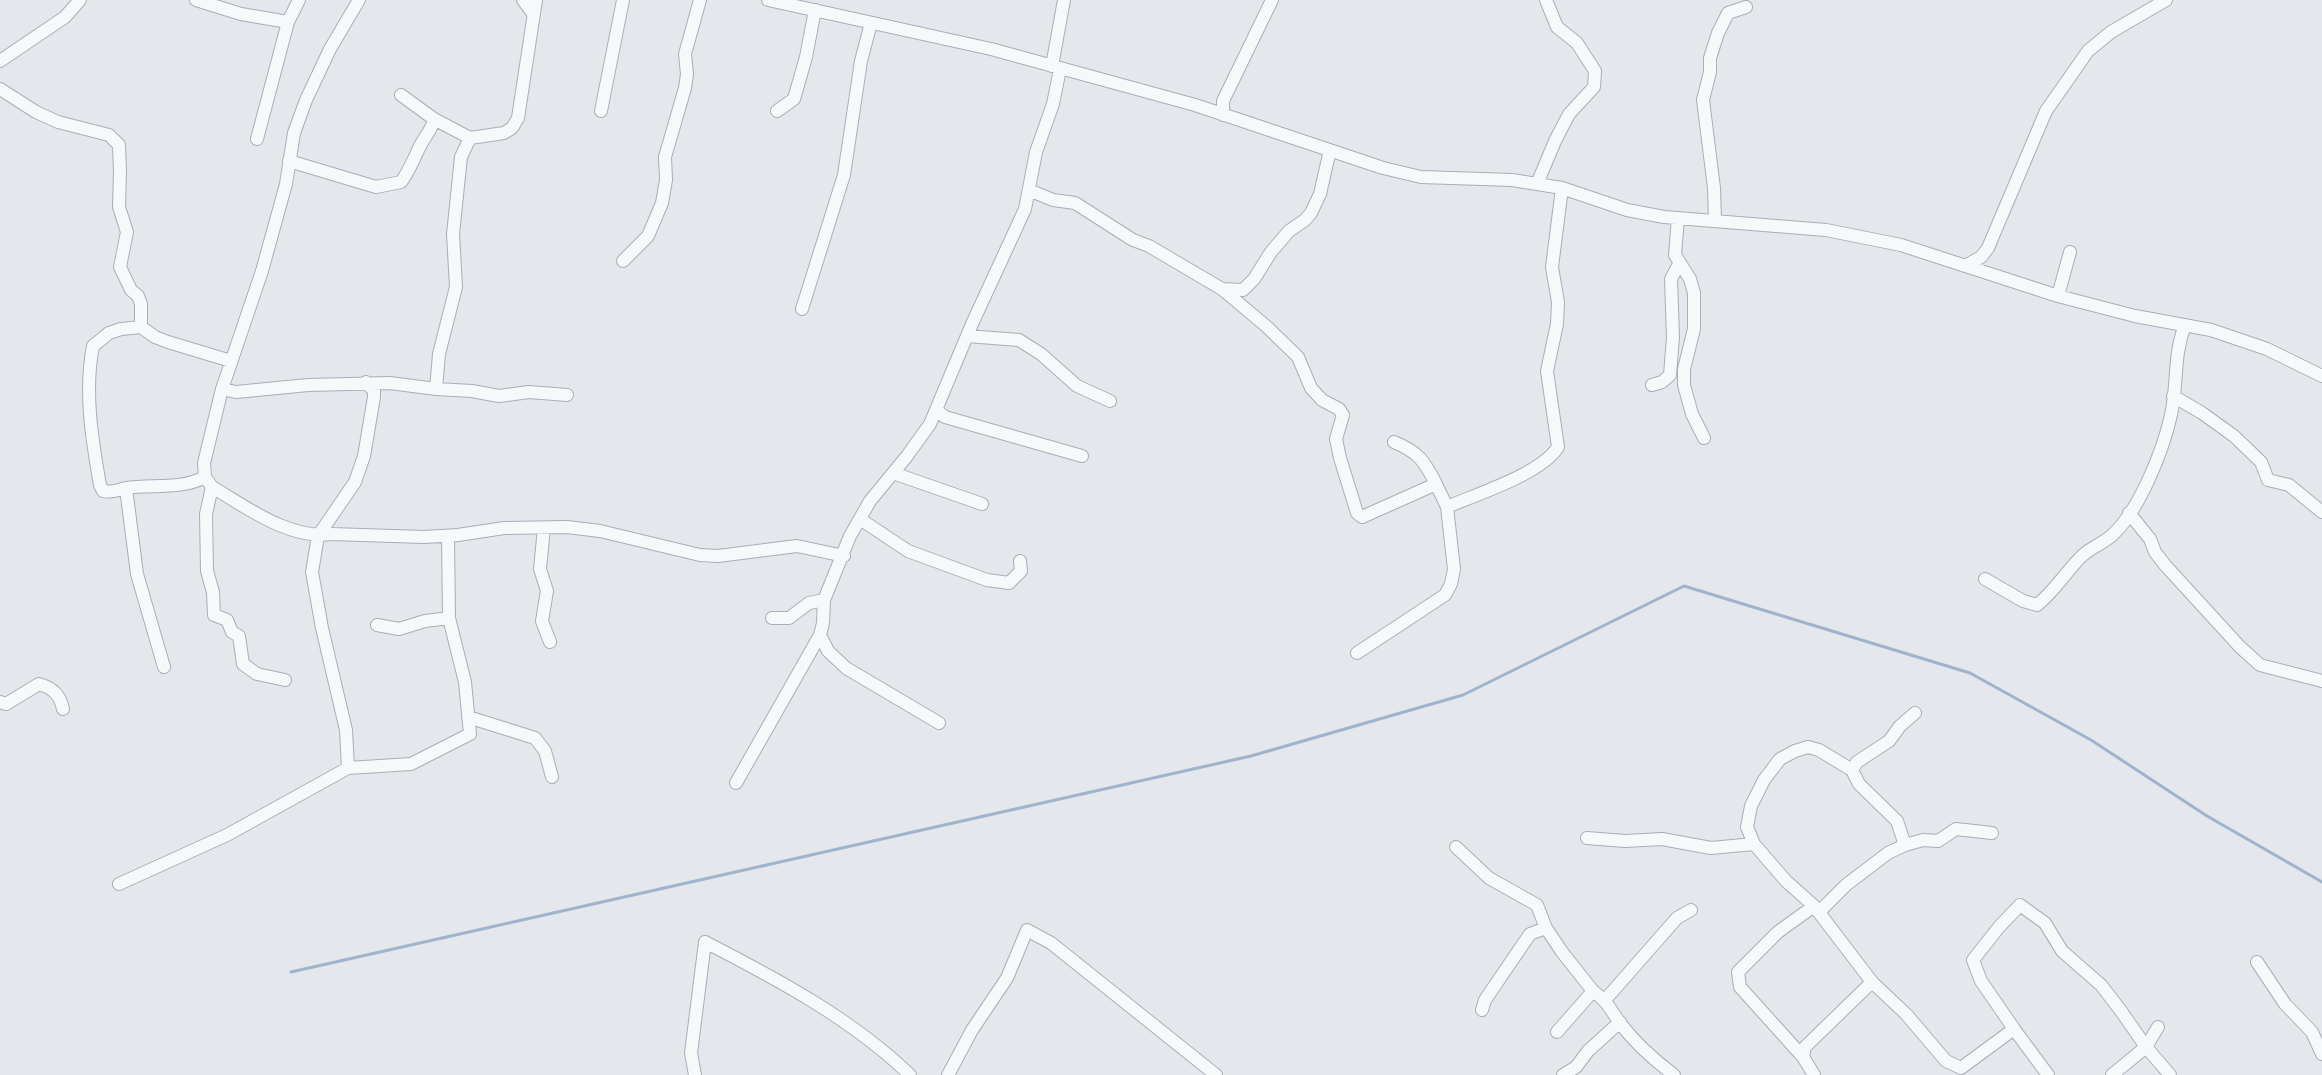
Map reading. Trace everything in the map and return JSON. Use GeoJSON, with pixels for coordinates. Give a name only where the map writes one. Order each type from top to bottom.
{"type":"FeatureCollection","features":[{"type":"Feature","properties":{"kind":"street"},"geometry":{"type":"LineString","coordinates":[[0,61],[65,17],[80,0]]}},
{"type":"Feature","properties":{"kind":"street"},"geometry":{"type":"LineString","coordinates":[[196,0],[241,14],[288,22]]}},
{"type":"Feature","properties":{"kind":"street"},"geometry":{"type":"LineString","coordinates":[[257,139],[288,22],[298,0]]}},
{"type":"Feature","properties":{"kind":"street"},"geometry":{"type":"LineString","coordinates":[[359,0],[330,49],[294,132],[286,184],[262,271],[222,389],[204,463],[204,477],[212,488],[284,527],[318,536],[331,534],[424,537],[504,528],[567,527],[600,531],[700,555],[717,556],[797,546],[844,556]]}},
{"type":"Feature","properties":{"kind":"street"},"geometry":{"type":"LineString","coordinates":[[523,0],[534,15]]}},
{"type":"Feature","properties":{"kind":"street"},"geometry":{"type":"LineString","coordinates":[[401,95],[434,119],[470,138],[504,134],[512,128],[518,118],[536,0]]}},
{"type":"Feature","properties":{"kind":"street"},"geometry":{"type":"LineString","coordinates":[[601,111],[623,0]]}},
{"type":"Feature","properties":{"kind":"street"},"geometry":{"type":"LineString","coordinates":[[623,261],[648,236],[662,203],[666,180],[665,157],[685,88],[687,74],[685,54],[700,0]]}},
{"type":"Feature","properties":{"kind":"street"},"geometry":{"type":"LineString","coordinates":[[768,0],[991,49],[1223,115],[1383,168],[1421,177],[1512,180],[1562,188],[1627,210],[1678,218],[1826,230],[1901,245],[2058,296],[2135,316],[2211,330],[2267,349],[2322,376]]}},
{"type":"Feature","properties":{"kind":"street"},"geometry":{"type":"LineString","coordinates":[[736,783],[820,635],[824,600],[844,556],[850,536],[870,501],[930,424],[1025,209],[1036,152],[1053,104],[1064,0]]}},
{"type":"Feature","properties":{"kind":"street"},"geometry":{"type":"LineString","coordinates":[[1223,115],[1223,101],[1272,0]]}},
{"type":"Feature","properties":{"kind":"street"},"geometry":{"type":"LineString","coordinates":[[1537,184],[1569,114],[1594,87],[1595,71],[1577,43],[1557,27],[1545,0]]}},
{"type":"Feature","properties":{"kind":"street"},"geometry":{"type":"LineString","coordinates":[[1965,266],[1981,257],[1988,248],[2046,111],[2088,51],[2111,32],[2166,0]]}},
{"type":"Feature","properties":{"kind":"street"},"geometry":{"type":"LineString","coordinates":[[1715,221],[1713,177],[1703,99],[1710,72],[1710,58],[1718,33],[1728,13],[1746,6]]}},
{"type":"Feature","properties":{"kind":"street"},"geometry":{"type":"LineString","coordinates":[[777,111],[794,99],[807,57],[814,10]]}},
{"type":"Feature","properties":{"kind":"street"},"geometry":{"type":"LineString","coordinates":[[802,309],[844,175],[861,61],[871,23]]}},
{"type":"Feature","properties":{"kind":"street"},"geometry":{"type":"LineString","coordinates":[[0,88],[36,112],[58,122],[109,135],[119,146],[119,207],[127,232],[120,267],[141,304],[141,327]]}},
{"type":"Feature","properties":{"kind":"street"},"geometry":{"type":"LineString","coordinates":[[289,161],[376,187],[401,182],[433,127],[434,119]]}},
{"type":"Feature","properties":{"kind":"street"},"geometry":{"type":"LineString","coordinates":[[436,389],[439,354],[456,286],[453,234],[461,157],[470,138]]}},
{"type":"Feature","properties":{"kind":"street"},"geometry":{"type":"LineString","coordinates":[[1222,289],[1243,290],[1289,231],[1305,220],[1320,195],[1330,150]]}},
{"type":"Feature","properties":{"kind":"street"},"geometry":{"type":"LineString","coordinates":[[1448,507],[1521,475],[1551,457],[1558,447],[1547,371],[1557,324],[1558,302],[1552,267],[1562,188]]}},
{"type":"Feature","properties":{"kind":"street"},"geometry":{"type":"LineString","coordinates":[[1029,190],[1053,200],[1076,202],[1133,240],[1149,246],[1222,289],[1298,357],[1311,388],[1322,400],[1339,409],[1343,415],[1336,439],[1357,513],[1362,517],[1436,484]]}},
{"type":"Feature","properties":{"kind":"street"},"geometry":{"type":"LineString","coordinates":[[1678,218],[1675,255],[1690,279],[1694,293],[1694,329],[1684,369],[1684,386],[1692,414],[1704,438]]}},
{"type":"Feature","properties":{"kind":"street"},"geometry":{"type":"LineString","coordinates":[[2058,296],[2070,252]]}},
{"type":"Feature","properties":{"kind":"street"},"geometry":{"type":"LineString","coordinates":[[1652,385],[1662,382],[1670,375],[1673,337],[1671,279],[1679,264]]}},
{"type":"Feature","properties":{"kind":"street"},"geometry":{"type":"LineString","coordinates":[[1985,579],[2023,601],[2037,605],[2052,593],[2084,554],[2111,536],[2135,507],[2164,440],[2172,413],[2178,345],[2185,325]]}},
{"type":"Feature","properties":{"kind":"street"},"geometry":{"type":"LineString","coordinates":[[204,477],[195,482],[176,485],[126,488],[112,493],[104,491],[100,485],[92,432],[88,370],[93,346],[109,333],[141,327],[154,337],[231,362]]}},
{"type":"Feature","properties":{"kind":"street"},"geometry":{"type":"LineString","coordinates":[[967,336],[1020,340],[1041,354],[1077,386],[1110,401]]}},
{"type":"Feature","properties":{"kind":"street"},"geometry":{"type":"LineString","coordinates":[[348,768],[346,730],[321,628],[312,572],[318,536],[355,482],[364,456],[374,397],[374,391],[366,382]]}},
{"type":"Feature","properties":{"kind":"street"},"geometry":{"type":"LineString","coordinates":[[222,389],[236,392],[366,382],[472,391],[499,396],[529,392],[567,395]]}},
{"type":"Feature","properties":{"kind":"street"},"geometry":{"type":"LineString","coordinates":[[2173,396],[2234,436],[2261,462],[2268,480],[2289,485],[2322,512]]}},
{"type":"Feature","properties":{"kind":"street"},"geometry":{"type":"LineString","coordinates":[[936,410],[945,417],[1082,456]]}},
{"type":"Feature","properties":{"kind":"street"},"geometry":{"type":"LineString","coordinates":[[1357,653],[1445,595],[1451,584],[1454,569],[1448,507],[1418,454],[1394,442]]}},
{"type":"Feature","properties":{"kind":"street"},"geometry":{"type":"LineString","coordinates":[[893,473],[982,504]]}},
{"type":"Feature","properties":{"kind":"street"},"geometry":{"type":"LineString","coordinates":[[126,488],[137,574],[164,667]]}},
{"type":"Feature","properties":{"kind":"street"},"geometry":{"type":"LineString","coordinates":[[212,488],[206,514],[207,572],[213,592],[214,615],[227,620],[232,632],[239,636],[243,664],[257,674],[285,680]]}},
{"type":"Feature","properties":{"kind":"street"},"geometry":{"type":"LineString","coordinates":[[2129,513],[2150,539],[2155,552],[2165,565],[2224,630],[2260,665],[2322,681]]}},
{"type":"Feature","properties":{"kind":"street"},"geometry":{"type":"LineString","coordinates":[[860,519],[908,551],[987,580],[1009,583],[1021,571],[1020,561]]}},
{"type":"Feature","properties":{"kind":"street"},"geometry":{"type":"LineString","coordinates":[[544,528],[540,569],[547,591],[542,621],[550,642]]}},
{"type":"Feature","properties":{"kind":"street"},"geometry":{"type":"LineString","coordinates":[[119,884],[228,835],[348,768],[411,764],[470,734],[465,682],[449,618],[448,536]]}},
{"type":"Feature","properties":{"kind":"street"},"geometry":{"type":"LineString","coordinates":[[772,618],[789,618],[809,603],[824,600]]}},
{"type":"Feature","properties":{"kind":"street"},"geometry":{"type":"LineString","coordinates":[[377,625],[399,629],[425,621],[449,618]]}},
{"type":"Feature","properties":{"kind":"street"},"geometry":{"type":"LineString","coordinates":[[820,635],[828,651],[846,668],[939,723]]}},
{"type":"Feature","properties":{"kind":"street"},"geometry":{"type":"LineString","coordinates":[[0,702],[6,704],[39,684],[55,691],[63,709]]}},
{"type":"Feature","properties":{"kind":"street"},"geometry":{"type":"LineString","coordinates":[[1852,771],[1857,762],[1889,741],[1900,726],[1915,713]]}},
{"type":"Feature","properties":{"kind":"street"},"geometry":{"type":"LineString","coordinates":[[468,717],[535,738],[545,751],[552,777]]}},
{"type":"Feature","properties":{"kind":"street"},"geometry":{"type":"LineString","coordinates":[[1905,845],[1897,821],[1859,784],[1852,771],[1819,750],[1808,747],[1780,759],[1764,780],[1751,807],[1747,827],[1754,844],[1786,881],[1816,909],[1872,982],[1906,1014],[1946,1061],[1961,1068],[2014,1029]]}},
{"type":"Feature","properties":{"kind":"street"},"geometry":{"type":"LineString","coordinates":[[1814,1075],[1803,1058],[1740,987],[1738,972],[1778,932],[1816,909],[1888,854],[1905,845],[1923,840],[1938,841],[1956,829],[1992,833]]}},
{"type":"Feature","properties":{"kind":"street"},"geometry":{"type":"LineString","coordinates":[[1587,838],[1625,841],[1662,839],[1711,848],[1754,844]]}},
{"type":"Feature","properties":{"kind":"street"},"geometry":{"type":"LineString","coordinates":[[1455,847],[1489,878],[1537,905],[1546,928],[1593,991],[1605,1000],[1620,1022],[1650,1057],[1674,1075]]}},
{"type":"Feature","properties":{"kind":"street"},"geometry":{"type":"LineString","coordinates":[[2048,1075],[1981,981],[1973,960],[2020,905],[2045,923],[2062,951],[2101,985],[2146,1047],[2170,1075]]}},
{"type":"Feature","properties":{"kind":"street"},"geometry":{"type":"LineString","coordinates":[[1605,1000],[1677,918],[1691,910]]}},
{"type":"Feature","properties":{"kind":"street"},"geometry":{"type":"LineString","coordinates":[[1482,1010],[1485,1000],[1530,934],[1546,928]]}},
{"type":"Feature","properties":{"kind":"street"},"geometry":{"type":"LineString","coordinates":[[948,1075],[972,1030],[1006,978],[1027,930],[1051,943],[1216,1075]]}},
{"type":"Feature","properties":{"kind":"street"},"geometry":{"type":"LineString","coordinates":[[695,1075],[691,1053],[705,942],[768,975],[832,1014],[889,1054],[910,1075]]}},
{"type":"Feature","properties":{"kind":"street"},"geometry":{"type":"LineString","coordinates":[[2257,962],[2285,1004],[2312,1032],[2322,1054]]}},
{"type":"Feature","properties":{"kind":"street"},"geometry":{"type":"LineString","coordinates":[[1803,1058],[1805,1047],[1872,982]]}},
{"type":"Feature","properties":{"kind":"street"},"geometry":{"type":"LineString","coordinates":[[1557,1032],[1593,991]]}},
{"type":"Feature","properties":{"kind":"street"},"geometry":{"type":"LineString","coordinates":[[1563,1075],[1576,1067],[1588,1051],[1620,1022]]}},
{"type":"Feature","properties":{"kind":"street"},"geometry":{"type":"LineString","coordinates":[[2112,1075],[2146,1047],[2158,1027]]}},
{"type":"Feature","properties":{"kind":"waterway"},"geometry":{"type":"LineString","coordinates":[[291,972],[1251,756],[1463,695],[1684,586],[1970,673],[2091,740],[2207,816],[2322,882]]}}]}
